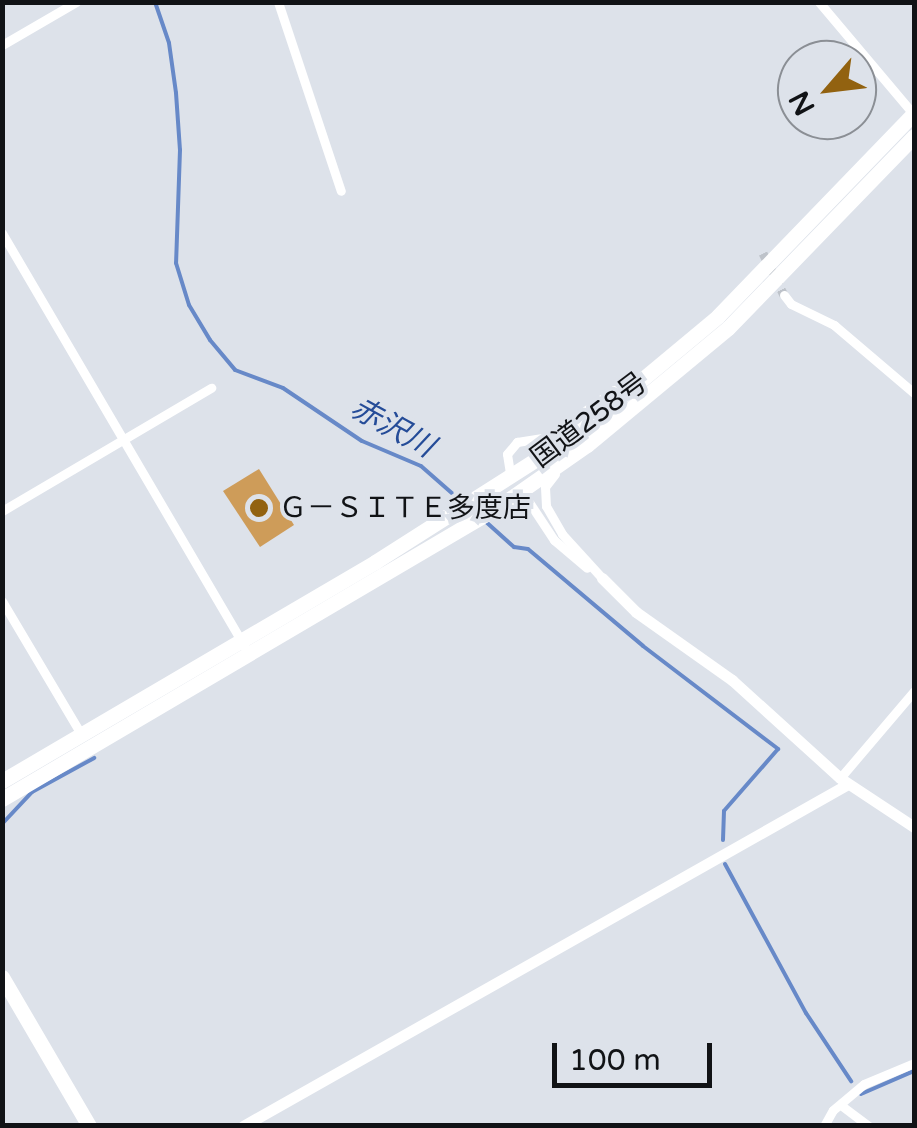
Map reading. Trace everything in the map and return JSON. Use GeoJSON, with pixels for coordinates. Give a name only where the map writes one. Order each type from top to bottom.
{"type":"FeatureCollection","features":[{"type":"Feature","properties":{"kind":"main road","name":"国道258号"},"geometry":{"type":"LineString","coordinates":[[2,781],[471,522],[718,316],[914,114]]}},
{"type":"Feature","properties":{"kind":"main road","name":"国道258号"},"geometry":{"type":"LineString","coordinates":[[2,799],[461,508],[493,500],[587,445],[728,328],[914,136]]}},
{"type":"Feature","properties":{"kind":"main road"},"geometry":{"type":"LineString","coordinates":[[2,978],[89,1126]]}},
{"type":"Feature","properties":{"kind":"street"},"geometry":{"type":"LineString","coordinates":[[2,46],[76,2]]}},
{"type":"Feature","properties":{"kind":"street"},"geometry":{"type":"LineString","coordinates":[[278,2],[341,190]]}},
{"type":"Feature","properties":{"kind":"street"},"geometry":{"type":"LineString","coordinates":[[819,2],[914,114]]}},
{"type":"Feature","properties":{"kind":"street"},"geometry":{"type":"LineString","coordinates":[[2,233],[245,648]]}},
{"type":"Feature","properties":{"kind":"street"},"geometry":{"type":"LineString","coordinates":[[784,296],[791,304],[834,325],[914,393]]}},
{"type":"Feature","properties":{"kind":"street"},"geometry":{"type":"LineString","coordinates":[[510,472],[507,454],[516,442],[549,437],[614,390],[636,387]]}},
{"type":"Feature","properties":{"kind":"street"},"geometry":{"type":"LineString","coordinates":[[2,511],[211,388]]}},
{"type":"Feature","properties":{"kind":"street"},"geometry":{"type":"LineString","coordinates":[[587,445],[547,481],[544,497],[562,534],[636,612],[732,680],[844,781],[914,827]]}},
{"type":"Feature","properties":{"kind":"street"},"geometry":{"type":"LineString","coordinates":[[524,496],[554,540],[602,578]]}},
{"type":"Feature","properties":{"kind":"street"},"geometry":{"type":"LineString","coordinates":[[2,601],[81,734]]}},
{"type":"Feature","properties":{"kind":"street"},"geometry":{"type":"LineString","coordinates":[[244,1126],[844,781],[914,691]]}},
{"type":"Feature","properties":{"kind":"street"},"geometry":{"type":"LineString","coordinates":[[824,1126],[864,1084],[914,1063]]}},
{"type":"Feature","properties":{"kind":"street"},"geometry":{"type":"LineString","coordinates":[[842,1106],[869,1126]]}},
{"type":"Feature","properties":{"kind":"building","name":"Ｇ－ＳＩＴＥ多度店"},"geometry":{"type":"Polygon","coordinates":[[[259,469],[294,525],[260,547],[223,491],[259,469]]]}},
{"type":"Feature","properties":{"kind":"waterway","name":"赤沢川"},"geometry":{"type":"LineString","coordinates":[[155,2],[169,43],[176,93],[180,150],[176,263],[189,305],[210,340],[235,370],[283,388],[362,441],[421,466],[462,502]]}},
{"type":"Feature","properties":{"kind":"waterway","name":"赤沢川"},"geometry":{"type":"LineString","coordinates":[[485,521],[514,547],[528,549],[643,646],[778,749],[724,811],[723,840]]}},
{"type":"Feature","properties":{"kind":"waterway"},"geometry":{"type":"LineString","coordinates":[[2,824],[32,792],[94,758]]}},
{"type":"Feature","properties":{"kind":"waterway","name":"赤沢川"},"geometry":{"type":"LineString","coordinates":[[725,864],[806,1013],[851,1081]]}},
{"type":"Feature","properties":{"kind":"waterway","name":"赤沢川"},"geometry":{"type":"LineString","coordinates":[[861,1094],[914,1071]]}},
{"type":"Feature","properties":{"kind":"tunnel"},"geometry":{"type":"LineString","coordinates":[[763,253],[784,295]]}},
{"type":"Feature","properties":{"kind":"place","name":"Ｇ－ＳＩＴＥ多度店"},"geometry":{"type":"Point","coordinates":[259,508]}}]}
